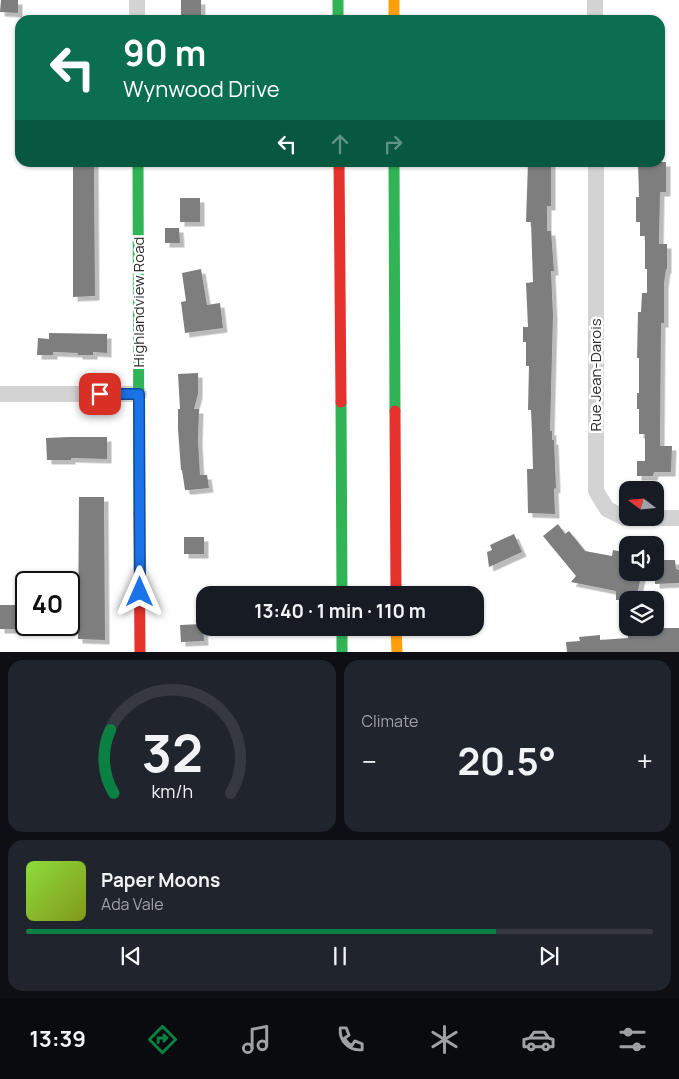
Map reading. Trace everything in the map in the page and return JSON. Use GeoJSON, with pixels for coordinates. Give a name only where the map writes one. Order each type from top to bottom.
{"type":"FeatureCollection","features":[{"type":"Feature","properties":{"kind":"main road"},"geometry":{"type":"LineString","coordinates":[[338,0],[338,15]]}},
{"type":"Feature","properties":{"kind":"main road"},"geometry":{"type":"LineString","coordinates":[[394,0],[394,15]]}},
{"type":"Feature","properties":{"kind":"main road","name":"Highlandview Road"},"geometry":{"type":"LineString","coordinates":[[138,167],[140,652]]}},
{"type":"Feature","properties":{"kind":"main road"},"geometry":{"type":"LineString","coordinates":[[339,167],[342,586]]}},
{"type":"Feature","properties":{"kind":"main road"},"geometry":{"type":"LineString","coordinates":[[394,167],[396,586]]}},
{"type":"Feature","properties":{"kind":"main road"},"geometry":{"type":"LineString","coordinates":[[342,636],[342,652]]}},
{"type":"Feature","properties":{"kind":"main road"},"geometry":{"type":"LineString","coordinates":[[396,636],[397,652]]}},
{"type":"Feature","properties":{"kind":"street"},"geometry":{"type":"LineString","coordinates":[[137,0],[138,15]]}},
{"type":"Feature","properties":{"kind":"street"},"geometry":{"type":"LineString","coordinates":[[595,0],[595,15]]}},
{"type":"Feature","properties":{"kind":"street","name":"Rue Jean-Darois"},"geometry":{"type":"LineString","coordinates":[[596,167],[596,491],[606,509],[625,518],[679,518]]}},
{"type":"Feature","properties":{"kind":"street"},"geometry":{"type":"LineString","coordinates":[[0,394],[139,394]]}},
{"type":"Feature","properties":{"kind":"building"},"geometry":{"type":"Polygon","coordinates":[[[1,0],[18,0],[18,13],[0,12],[1,0]]]}},
{"type":"Feature","properties":{"kind":"building"},"geometry":{"type":"Polygon","coordinates":[[[181,0],[201,0],[201,15],[181,15],[181,0]]]}},
{"type":"Feature","properties":{"kind":"building"},"geometry":{"type":"Polygon","coordinates":[[[666,162],[666,192],[660,192],[659,244],[667,244],[667,269],[664,284],[664,323],[661,323],[660,446],[672,446],[671,472],[654,472],[653,476],[637,476],[637,461],[645,461],[645,434],[639,434],[639,409],[637,409],[637,393],[639,393],[639,358],[637,358],[638,312],[641,312],[642,293],[647,293],[645,236],[640,236],[640,222],[636,222],[636,197],[639,197],[638,167],[665,167],[666,162]]]}},
{"type":"Feature","properties":{"kind":"building"},"geometry":{"type":"Polygon","coordinates":[[[73,167],[94,167],[95,296],[73,297],[73,167]]]}},
{"type":"Feature","properties":{"kind":"building"},"geometry":{"type":"Polygon","coordinates":[[[528,167],[551,167],[551,206],[547,206],[547,231],[551,231],[554,271],[551,271],[553,315],[550,431],[552,431],[552,440],[554,440],[555,514],[528,513],[527,469],[533,469],[531,410],[528,410],[529,366],[526,366],[526,342],[523,342],[523,327],[528,327],[526,283],[533,282],[531,222],[526,222],[528,167]]]}},
{"type":"Feature","properties":{"kind":"building"},"geometry":{"type":"Polygon","coordinates":[[[180,198],[200,198],[200,222],[180,222],[180,198]]]}},
{"type":"Feature","properties":{"kind":"building"},"geometry":{"type":"Polygon","coordinates":[[[165,228],[179,228],[180,243],[165,243],[165,228]]]}},
{"type":"Feature","properties":{"kind":"building"},"geometry":{"type":"Polygon","coordinates":[[[201,269],[207,305],[220,303],[223,328],[185,333],[181,302],[186,301],[182,273],[201,269]]]}},
{"type":"Feature","properties":{"kind":"building"},"geometry":{"type":"Polygon","coordinates":[[[49,333],[107,334],[107,353],[93,352],[93,355],[78,355],[78,353],[53,352],[53,355],[37,355],[38,338],[49,339],[49,333]]]}},
{"type":"Feature","properties":{"kind":"building"},"geometry":{"type":"Polygon","coordinates":[[[198,373],[198,394],[194,409],[199,409],[200,475],[207,475],[209,488],[185,490],[181,470],[178,429],[178,409],[180,409],[178,374],[198,373]]]}},
{"type":"Feature","properties":{"kind":"building"},"geometry":{"type":"Polygon","coordinates":[[[107,437],[107,459],[71,458],[71,460],[47,460],[46,438],[107,437]]]}},
{"type":"Feature","properties":{"kind":"building"},"geometry":{"type":"Polygon","coordinates":[[[79,497],[104,497],[105,640],[78,639],[78,636],[80,636],[80,571],[78,571],[79,497]]]}},
{"type":"Feature","properties":{"kind":"building"},"geometry":{"type":"Polygon","coordinates":[[[558,524],[565,534],[569,531],[585,551],[612,556],[613,550],[619,551],[619,581],[640,581],[638,591],[619,591],[619,600],[616,600],[616,591],[571,582],[576,576],[543,536],[558,524]]]}},
{"type":"Feature","properties":{"kind":"building"},"geometry":{"type":"Polygon","coordinates":[[[514,534],[522,552],[489,567],[487,552],[492,550],[490,545],[514,534]]]}},
{"type":"Feature","properties":{"kind":"building"},"geometry":{"type":"Polygon","coordinates":[[[184,537],[204,537],[204,554],[184,554],[184,537]]]}},
{"type":"Feature","properties":{"kind":"building"},"geometry":{"type":"Polygon","coordinates":[[[664,560],[675,560],[676,569],[679,570],[679,583],[655,584],[655,581],[664,581],[664,560]]]}},
{"type":"Feature","properties":{"kind":"building"},"geometry":{"type":"Polygon","coordinates":[[[0,605],[15,605],[15,629],[0,629],[0,605]]]}},
{"type":"Feature","properties":{"kind":"building"},"geometry":{"type":"Polygon","coordinates":[[[196,624],[196,636],[204,636],[204,641],[181,642],[180,625],[196,624]]]}},
{"type":"Feature","properties":{"kind":"building"},"geometry":{"type":"Polygon","coordinates":[[[664,628],[679,628],[679,652],[567,652],[566,642],[580,641],[579,637],[600,635],[600,640],[628,638],[628,636],[664,636],[664,628]]]}},
{"type":"Feature","properties":{"kind":"traffic: fast"},"geometry":{"type":"LineString","coordinates":[[338,0],[338,15]]}},
{"type":"Feature","properties":{"kind":"traffic: fast"},"geometry":{"type":"LineString","coordinates":[[138,167],[139,513]]}},
{"type":"Feature","properties":{"kind":"traffic: fast"},"geometry":{"type":"LineString","coordinates":[[394,167],[395,411]]}},
{"type":"Feature","properties":{"kind":"traffic: fast"},"geometry":{"type":"LineString","coordinates":[[341,402],[342,586]]}},
{"type":"Feature","properties":{"kind":"traffic: fast"},"geometry":{"type":"LineString","coordinates":[[342,636],[342,652]]}},
{"type":"Feature","properties":{"kind":"traffic: slow"},"geometry":{"type":"LineString","coordinates":[[394,0],[394,15]]}},
{"type":"Feature","properties":{"kind":"traffic: slow"},"geometry":{"type":"LineString","coordinates":[[396,636],[397,652]]}},
{"type":"Feature","properties":{"kind":"traffic: jam"},"geometry":{"type":"LineString","coordinates":[[339,167],[341,402]]}},
{"type":"Feature","properties":{"kind":"traffic: jam"},"geometry":{"type":"LineString","coordinates":[[395,411],[396,586]]}},
{"type":"Feature","properties":{"kind":"traffic: jam"},"geometry":{"type":"LineString","coordinates":[[139,513],[140,652]]}},
{"type":"Feature","properties":{"kind":"route"},"geometry":{"type":"LineString","coordinates":[[100,394],[139,394],[140,592]]}}]}
